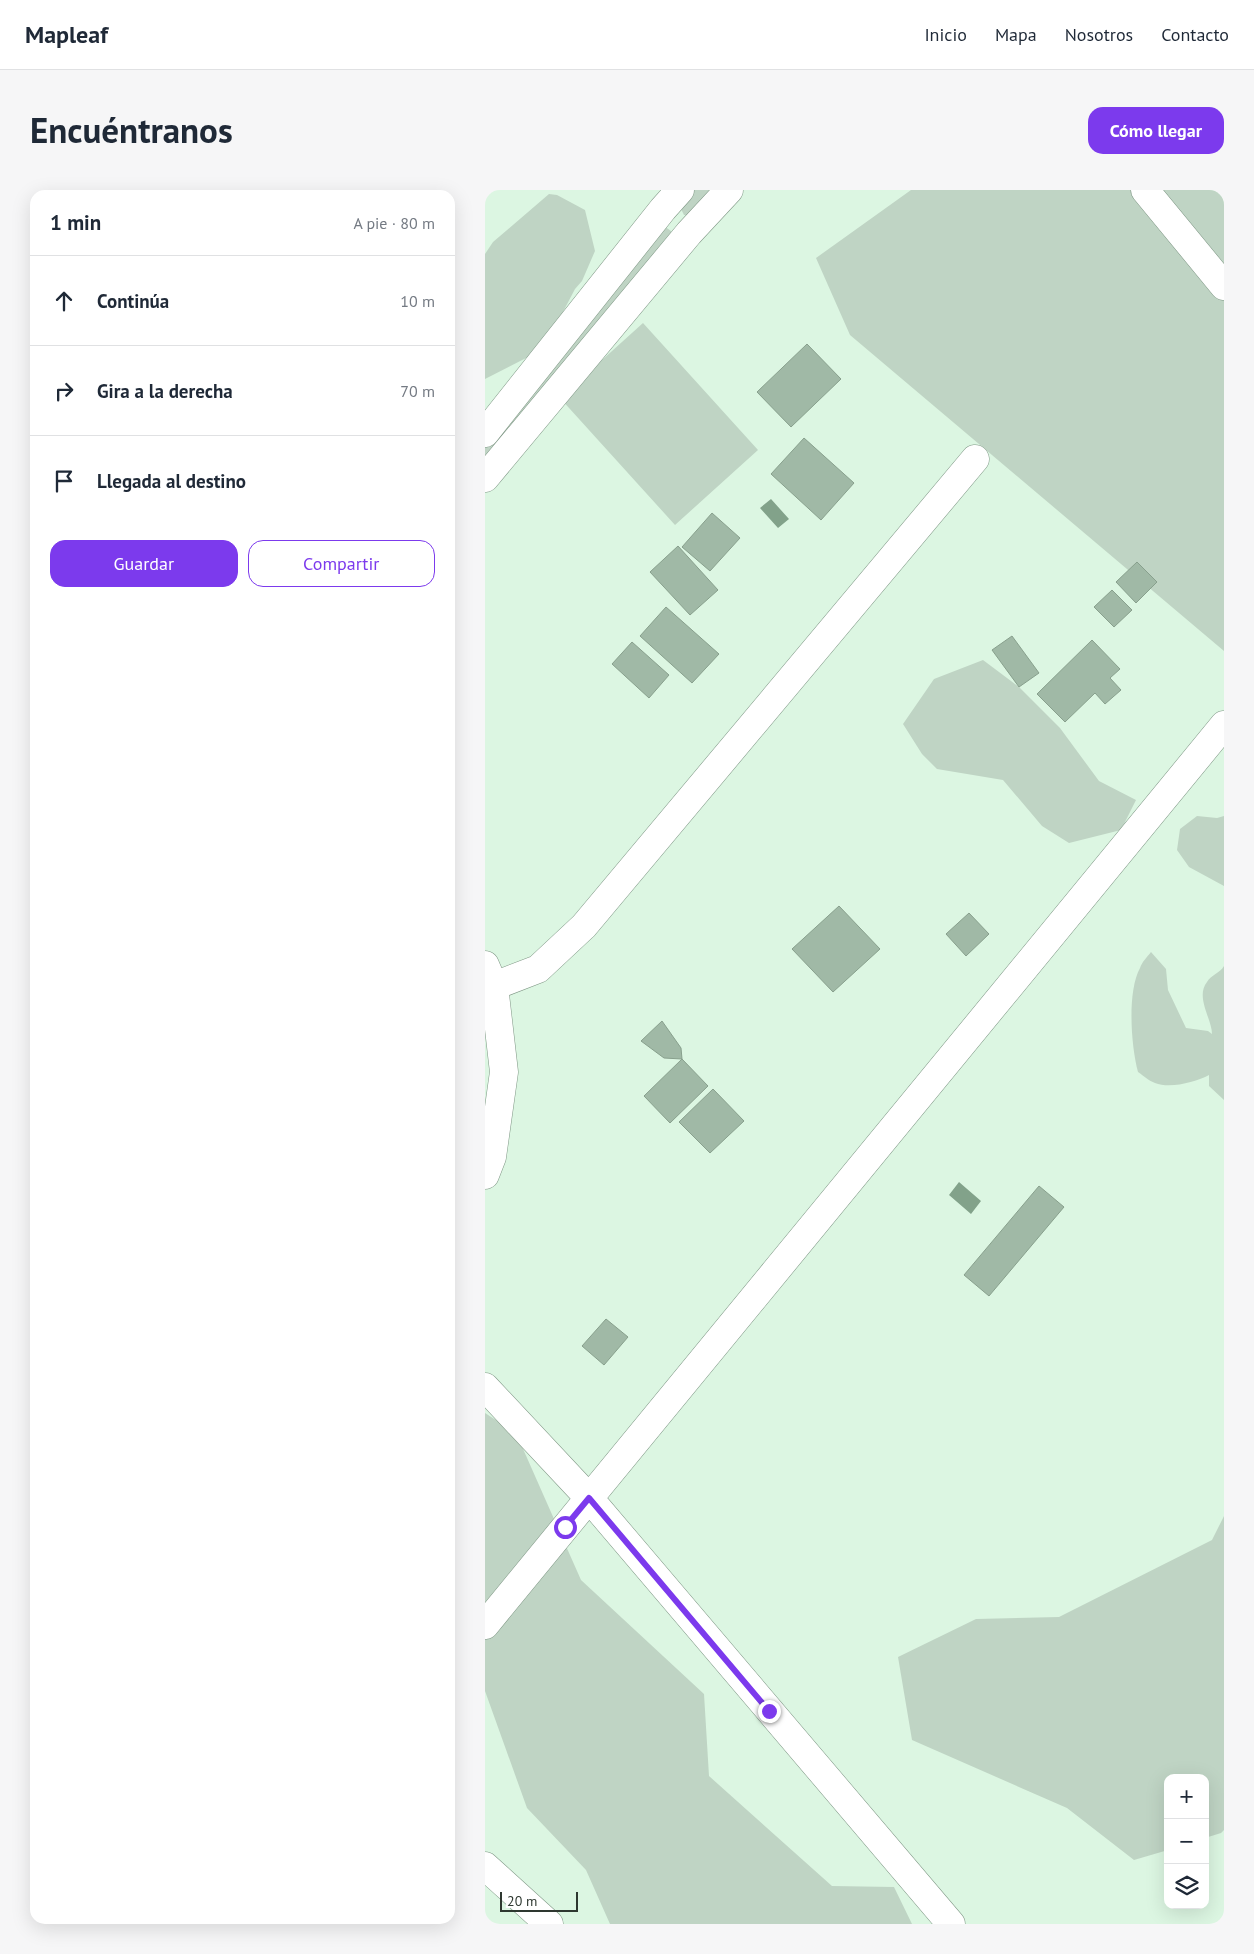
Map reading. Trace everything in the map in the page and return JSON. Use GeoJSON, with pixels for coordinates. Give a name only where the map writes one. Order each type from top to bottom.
{"type":"FeatureCollection","features":[{"type":"Feature","properties":{"kind":"street"},"geometry":{"type":"LineString","coordinates":[[485,478],[689,232],[729,190]]}},
{"type":"Feature","properties":{"kind":"street"},"geometry":{"type":"LineString","coordinates":[[1145,190],[1224,286]]}},
{"type":"Feature","properties":{"kind":"street"},"geometry":{"type":"LineString","coordinates":[[485,433],[672,200],[689,232]]}},
{"type":"Feature","properties":{"kind":"street"},"geometry":{"type":"LineString","coordinates":[[485,1175],[492,1157],[504,1072],[489,976],[538,970],[584,926],[975,458]]}},
{"type":"Feature","properties":{"kind":"street"},"geometry":{"type":"LineString","coordinates":[[485,1625],[1224,725]]}},
{"type":"Feature","properties":{"kind":"street"},"geometry":{"type":"LineString","coordinates":[[485,1387],[589,1498],[951,1924]]}},
{"type":"Feature","properties":{"kind":"street"},"geometry":{"type":"LineString","coordinates":[[485,1866],[549,1924]]}},
{"type":"Feature","properties":{"kind":"shaded area"},"geometry":{"type":"Polygon","coordinates":[[[693,190],[716,190],[688,215],[684,215],[680,207],[693,190]]]}},
{"type":"Feature","properties":{"kind":"shaded area"},"geometry":{"type":"Polygon","coordinates":[[[911,190],[1224,190],[1224,651],[850,335],[816,258],[911,190]]]}},
{"type":"Feature","properties":{"kind":"shaded area"},"geometry":{"type":"Polygon","coordinates":[[[549,194],[557,195],[585,210],[595,251],[582,281],[575,289],[554,329],[530,356],[485,379],[485,254],[493,242],[549,194]]]}},
{"type":"Feature","properties":{"kind":"shaded area"},"geometry":{"type":"Polygon","coordinates":[[[664,226],[671,231],[671,236],[485,464],[485,447],[660,227],[664,226]]]}},
{"type":"Feature","properties":{"kind":"shaded area"},"geometry":{"type":"Polygon","coordinates":[[[643,323],[758,450],[675,525],[560,398],[643,323]]]}},
{"type":"Feature","properties":{"kind":"shaded area"},"geometry":{"type":"Polygon","coordinates":[[[771,499],[789,519],[778,528],[760,508],[771,499]]]}},
{"type":"Feature","properties":{"kind":"shaded area"},"geometry":{"type":"Polygon","coordinates":[[[983,660],[1019,687],[1060,728],[1099,781],[1136,800],[1121,830],[1069,843],[1042,826],[1003,780],[937,769],[922,754],[903,724],[934,679],[983,660]]]}},
{"type":"Feature","properties":{"kind":"shaded area"},"geometry":{"type":"Polygon","coordinates":[[[1197,816],[1217,818],[1224,816],[1224,886],[1189,867],[1177,850],[1180,829],[1197,816]]]}},
{"type":"Feature","properties":{"kind":"shaded area"},"geometry":{"type":"Polygon","coordinates":[[[1151,952],[1166,969],[1168,990],[1186,1028],[1208,1031],[1212,1034],[1203,1001],[1204,988],[1209,980],[1224,966],[1224,1100],[1209,1086],[1209,1075],[1190,1082],[1161,1085],[1149,1080],[1138,1072],[1131,1019],[1133,991],[1141,966],[1151,952]]]}},
{"type":"Feature","properties":{"kind":"shaded area"},"geometry":{"type":"Polygon","coordinates":[[[959,1182],[981,1201],[971,1214],[949,1195],[959,1182]]]}},
{"type":"Feature","properties":{"kind":"shaded area"},"geometry":{"type":"Polygon","coordinates":[[[485,1413],[516,1433],[581,1580],[704,1694],[709,1776],[832,1886],[894,1887],[912,1924],[610,1924],[586,1870],[527,1808],[485,1691],[485,1413]]]}},
{"type":"Feature","properties":{"kind":"shaded area"},"geometry":{"type":"Polygon","coordinates":[[[1224,1516],[1224,1830],[1221,1833],[1209,1837],[1209,1774],[1164,1774],[1164,1851],[1134,1860],[1067,1808],[912,1740],[898,1657],[976,1619],[1059,1617],[1212,1540],[1224,1516]]]}},
{"type":"Feature","properties":{"kind":"building"},"geometry":{"type":"Polygon","coordinates":[[[807,344],[841,379],[791,427],[757,392],[807,344]]]}},
{"type":"Feature","properties":{"kind":"building"},"geometry":{"type":"Polygon","coordinates":[[[804,438],[854,483],[821,520],[771,474],[804,438]]]}},
{"type":"Feature","properties":{"kind":"building"},"geometry":{"type":"Polygon","coordinates":[[[712,513],[740,538],[710,571],[682,547],[712,513]]]}},
{"type":"Feature","properties":{"kind":"building"},"geometry":{"type":"Polygon","coordinates":[[[678,546],[718,590],[690,615],[650,572],[678,546]]]}},
{"type":"Feature","properties":{"kind":"building"},"geometry":{"type":"Polygon","coordinates":[[[1137,562],[1157,582],[1136,603],[1116,582],[1137,562]]]}},
{"type":"Feature","properties":{"kind":"building"},"geometry":{"type":"Polygon","coordinates":[[[1112,590],[1132,610],[1114,627],[1094,607],[1112,590]]]}},
{"type":"Feature","properties":{"kind":"building"},"geometry":{"type":"Polygon","coordinates":[[[666,607],[719,654],[692,683],[640,636],[666,607]]]}},
{"type":"Feature","properties":{"kind":"building"},"geometry":{"type":"Polygon","coordinates":[[[1012,636],[1039,673],[1019,687],[992,650],[1012,636]]]}},
{"type":"Feature","properties":{"kind":"building"},"geometry":{"type":"Polygon","coordinates":[[[1092,640],[1120,669],[1110,678],[1121,690],[1105,704],[1095,693],[1065,722],[1037,694],[1092,640]]]}},
{"type":"Feature","properties":{"kind":"building"},"geometry":{"type":"Polygon","coordinates":[[[632,642],[669,675],[649,698],[612,664],[632,642]]]}},
{"type":"Feature","properties":{"kind":"building"},"geometry":{"type":"Polygon","coordinates":[[[839,906],[880,949],[833,992],[792,949],[839,906]]]}},
{"type":"Feature","properties":{"kind":"building"},"geometry":{"type":"Polygon","coordinates":[[[969,913],[989,934],[966,956],[946,934],[969,913]]]}},
{"type":"Feature","properties":{"kind":"building"},"geometry":{"type":"Polygon","coordinates":[[[662,1021],[681,1048],[682,1059],[664,1058],[641,1041],[662,1021]]]}},
{"type":"Feature","properties":{"kind":"building"},"geometry":{"type":"Polygon","coordinates":[[[682,1059],[708,1086],[670,1123],[644,1096],[682,1059]]]}},
{"type":"Feature","properties":{"kind":"building"},"geometry":{"type":"Polygon","coordinates":[[[713,1089],[744,1121],[710,1153],[679,1122],[713,1089]]]}},
{"type":"Feature","properties":{"kind":"building"},"geometry":{"type":"Polygon","coordinates":[[[1039,1186],[1064,1207],[989,1296],[964,1275],[1039,1186]]]}},
{"type":"Feature","properties":{"kind":"building"},"geometry":{"type":"Polygon","coordinates":[[[606,1319],[628,1337],[604,1365],[582,1346],[606,1319]]]}},
{"type":"Feature","properties":{"kind":"route"},"geometry":{"type":"LineString","coordinates":[[565,1527],[589,1498],[769,1711]]}}]}
